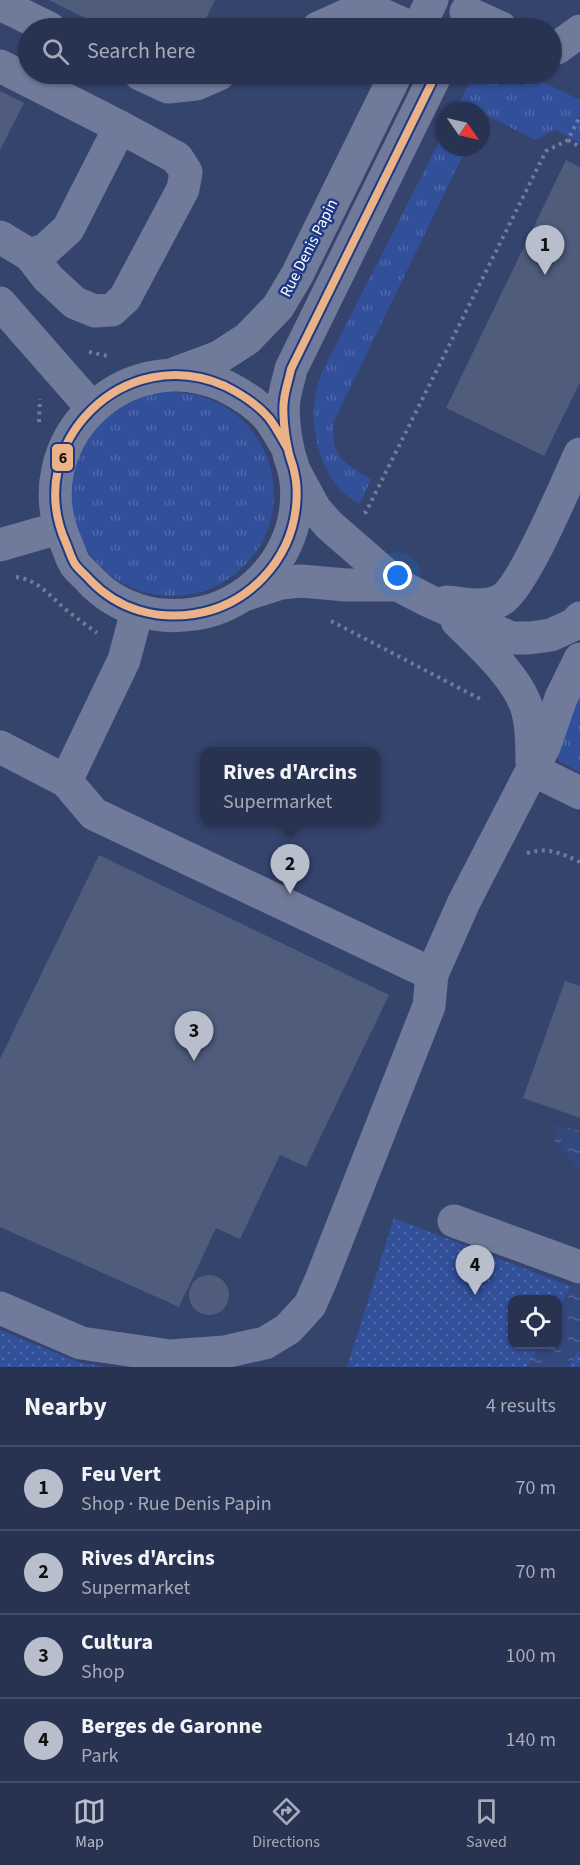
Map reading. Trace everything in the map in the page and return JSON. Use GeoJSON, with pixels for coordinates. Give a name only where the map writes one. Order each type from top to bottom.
{"type":"FeatureCollection","features":[{"type":"Feature","properties":{"kind":"street"},"geometry":{"type":"LineString","coordinates":[[423,18],[432,0]]}},
{"type":"Feature","properties":{"kind":"street"},"geometry":{"type":"LineString","coordinates":[[0,4],[29,18]]}},
{"type":"Feature","properties":{"kind":"street"},"geometry":{"type":"LineString","coordinates":[[337,18],[363,4],[392,18]]}},
{"type":"Feature","properties":{"kind":"street"},"geometry":{"type":"LineString","coordinates":[[562,44],[580,31]]}},
{"type":"Feature","properties":{"kind":"street"},"geometry":{"type":"LineString","coordinates":[[0,66],[18,75]]}},
{"type":"Feature","properties":{"kind":"street"},"geometry":{"type":"LineString","coordinates":[[0,237],[30,255],[48,278],[75,303],[95,311],[112,310],[125,298],[183,189],[186,172],[177,158],[35,84]]}},
{"type":"Feature","properties":{"kind":"street"},"geometry":{"type":"LineString","coordinates":[[162,84],[168,87],[196,84]]}},
{"type":"Feature","properties":{"kind":"street","name":"Rue Denis Papin"},"geometry":{"type":"LineString","coordinates":[[172,374],[219,357],[247,339],[278,308],[297,275],[391,84]]}},
{"type":"Feature","properties":{"kind":"street"},"geometry":{"type":"LineString","coordinates":[[245,595],[270,571],[288,541],[296,507],[283,401],[291,369],[431,84]]}},
{"type":"Feature","properties":{"kind":"street"},"geometry":{"type":"LineString","coordinates":[[30,255],[45,250],[68,229],[120,128]]}},
{"type":"Feature","properties":{"kind":"street"},"geometry":{"type":"LineString","coordinates":[[0,303],[92,408]]}},
{"type":"Feature","properties":{"kind":"street"},"geometry":{"type":"LineString","coordinates":[[398,585],[346,585],[301,581],[281,583],[245,595],[211,611],[174,617],[137,611],[102,592],[75,564],[59,528],[54,496],[59,464],[72,434],[92,408],[116,391],[143,379],[172,374],[208,379],[242,394],[269,418],[315,509],[329,525],[398,585],[511,638],[529,639],[551,635],[575,624],[580,618]]}},
{"type":"Feature","properties":{"kind":"street"},"geometry":{"type":"LineString","coordinates":[[437,605],[489,605],[502,600],[514,589],[580,454]]}},
{"type":"Feature","properties":{"kind":"street"},"geometry":{"type":"LineString","coordinates":[[0,545],[59,528]]}},
{"type":"Feature","properties":{"kind":"street"},"geometry":{"type":"LineString","coordinates":[[437,605],[493,657],[514,683],[527,709],[531,730],[533,770]]}},
{"type":"Feature","properties":{"kind":"street"},"geometry":{"type":"LineString","coordinates":[[66,781],[124,660],[137,611]]}},
{"type":"Feature","properties":{"kind":"street"},"geometry":{"type":"LineString","coordinates":[[0,1308],[81,1343],[170,1356],[224,1352],[265,1343],[288,1329],[310,1305],[429,1006],[432,974],[464,902],[544,747],[561,698],[580,659]]}},
{"type":"Feature","properties":{"kind":"street"},"geometry":{"type":"LineString","coordinates":[[0,747],[66,781],[94,814],[432,974]]}},
{"type":"Feature","properties":{"kind":"street"},"geometry":{"type":"LineString","coordinates":[[533,770],[580,793]]}},
{"type":"Feature","properties":{"kind":"street"},"geometry":{"type":"LineString","coordinates":[[454,1221],[580,1267]]}},
{"type":"Feature","properties":{"kind":"path"},"geometry":{"type":"LineString","coordinates":[[361,515],[366,512],[546,152],[568,141],[580,116]]}},
{"type":"Feature","properties":{"kind":"path"},"geometry":{"type":"LineString","coordinates":[[568,141],[580,147]]}},
{"type":"Feature","properties":{"kind":"path"},"geometry":{"type":"LineString","coordinates":[[331,621],[490,704]]}},
{"type":"Feature","properties":{"kind":"path"},"geometry":{"type":"LineString","coordinates":[[485,862],[499,868],[524,854],[540,849],[560,853],[580,862]]}},
{"type":"Feature","properties":{"kind":"green space"},"geometry":{"type":"Polygon","coordinates":[[[469,84],[547,84],[580,100],[580,143],[555,130],[535,140],[490,117],[490,102],[460,102],[469,84]]]}},
{"type":"Feature","properties":{"kind":"green space"},"geometry":{"type":"Polygon","coordinates":[[[436,148],[436,156],[463,156],[334,421],[336,451],[346,463],[371,479],[360,504],[345,495],[338,487],[331,478],[321,456],[315,432],[314,408],[321,374],[436,148]]]}},
{"type":"Feature","properties":{"kind":"green space"},"geometry":{"type":"Polygon","coordinates":[[[162,392],[182,392],[211,399],[237,415],[251,429],[267,455],[274,494],[267,533],[251,559],[237,573],[202,592],[182,596],[162,596],[133,589],[107,573],[93,559],[74,524],[70,504],[70,484],[77,455],[93,429],[107,415],[142,396],[162,392]]]}},
{"type":"Feature","properties":{"kind":"green space"},"geometry":{"type":"Polygon","coordinates":[[[580,690],[579,772],[559,761],[555,751],[580,690]]]}},
{"type":"Feature","properties":{"kind":"green space"},"geometry":{"type":"Polygon","coordinates":[[[394,1218],[580,1290],[580,1367],[347,1367],[394,1218]]]}},
{"type":"Feature","properties":{"kind":"green space"},"geometry":{"type":"Polygon","coordinates":[[[0,1330],[78,1362],[106,1367],[0,1367],[0,1330]]]}},
{"type":"Feature","properties":{"kind":"water"},"geometry":{"type":"Polygon","coordinates":[[[556,1125],[580,1131],[580,1169],[555,1142],[556,1125]]]}},
{"type":"Feature","properties":{"kind":"water"},"geometry":{"type":"Polygon","coordinates":[[[580,1267],[580,1348],[568,1367],[527,1367],[538,1349],[562,1349],[562,1303],[580,1267]]]}},
{"type":"Feature","properties":{"kind":"building"},"geometry":{"type":"Polygon","coordinates":[[[49,0],[215,0],[206,18],[85,18],[49,0]]]}},
{"type":"Feature","properties":{"kind":"building"},"geometry":{"type":"Polygon","coordinates":[[[0,91],[24,103],[0,150],[0,91]]]}},
{"type":"Feature","properties":{"kind":"building"},"geometry":{"type":"Polygon","coordinates":[[[566,160],[580,167],[580,382],[544,456],[446,408],[566,160]]]}},
{"type":"Feature","properties":{"kind":"building"},"geometry":{"type":"Polygon","coordinates":[[[99,855],[389,995],[306,1167],[280,1155],[240,1239],[216,1228],[179,1307],[0,1227],[0,1059],[99,855]]]}},
{"type":"Feature","properties":{"kind":"building"},"geometry":{"type":"Polygon","coordinates":[[[565,981],[580,986],[580,1118],[523,1098],[565,981]]]}},
{"type":"Feature","properties":{"kind":"building"},"geometry":{"type":"Polygon","coordinates":[[[209,1275],[223,1281],[229,1295],[223,1309],[209,1315],[195,1309],[189,1295],[195,1281],[209,1275]]]}},
{"type":"Feature","properties":{"kind":"transit line","name":"6"},"geometry":{"type":"LineString","coordinates":[[288,449],[283,405],[291,369],[431,84]]}},
{"type":"Feature","properties":{"kind":"transit line","name":"6"},"geometry":{"type":"LineString","coordinates":[[188,376],[225,386],[249,400],[269,418],[288,449],[297,494],[292,527],[285,546],[263,578],[231,602],[194,614],[152,614],[113,599],[74,562],[66,543],[56,506],[58,470],[70,438],[91,410],[119,390],[152,377],[188,376]]}},
{"type":"Feature","properties":{"kind":"place","name":"Feu Vert"},"geometry":{"type":"Point","coordinates":[545,275]}},
{"type":"Feature","properties":{"kind":"place","name":"Rives d'Arcins"},"geometry":{"type":"Point","coordinates":[290,894]}},
{"type":"Feature","properties":{"kind":"place","name":"Cultura"},"geometry":{"type":"Point","coordinates":[194,1061]}},
{"type":"Feature","properties":{"kind":"place","name":"Berges de Garonne"},"geometry":{"type":"Point","coordinates":[475,1295]}}]}
